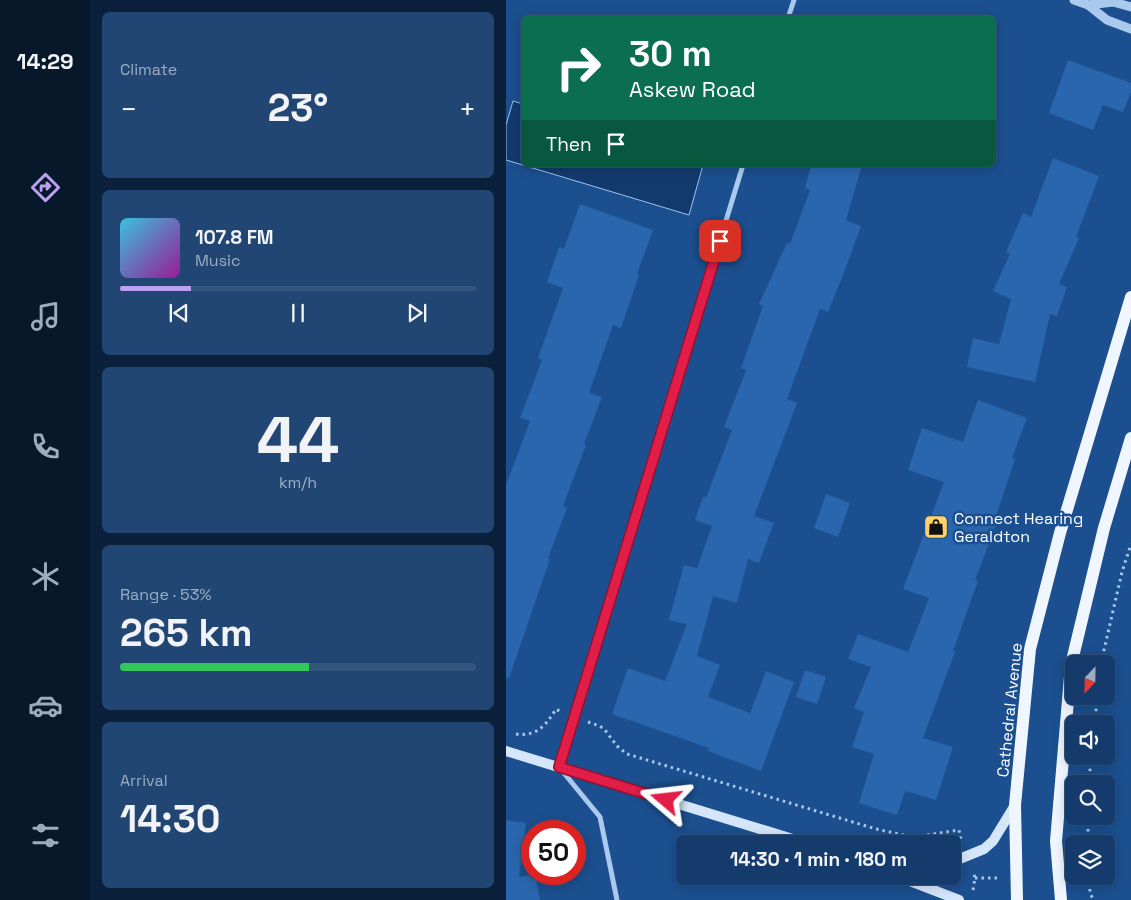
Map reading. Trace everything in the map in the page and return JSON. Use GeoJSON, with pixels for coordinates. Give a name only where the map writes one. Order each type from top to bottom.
{"type":"FeatureCollection","features":[{"type":"Feature","properties":{"kind":"main road","name":"Cathedral Avenue"},"geometry":{"type":"LineString","coordinates":[[1017,900],[1015,806],[1030,649],[1060,533],[1131,297]]}},
{"type":"Feature","properties":{"kind":"main road"},"geometry":{"type":"LineString","coordinates":[[1061,900],[1056,841],[1071,665],[1104,528],[1131,438]]}},
{"type":"Feature","properties":{"kind":"main road"},"geometry":{"type":"LineString","coordinates":[[506,751],[780,835]]}},
{"type":"Feature","properties":{"kind":"main road"},"geometry":{"type":"LineString","coordinates":[[961,859],[984,850],[993,841],[1015,806]]}},
{"type":"Feature","properties":{"kind":"main road"},"geometry":{"type":"LineString","coordinates":[[920,885],[959,900]]}},
{"type":"Feature","properties":{"kind":"street"},"geometry":{"type":"LineString","coordinates":[[789,15],[794,0]]}},
{"type":"Feature","properties":{"kind":"street"},"geometry":{"type":"LineString","coordinates":[[1074,0],[1088,5],[1107,20],[1131,28]]}},
{"type":"Feature","properties":{"kind":"street"},"geometry":{"type":"LineString","coordinates":[[1088,5],[1113,2],[1131,7]]}},
{"type":"Feature","properties":{"kind":"street"},"geometry":{"type":"LineString","coordinates":[[617,900],[600,817],[559,767],[742,167]]}},
{"type":"Feature","properties":{"kind":"path"},"geometry":{"type":"LineString","coordinates":[[1103,655],[1122,572],[1131,544]]}},
{"type":"Feature","properties":{"kind":"path"},"geometry":{"type":"LineString","coordinates":[[509,732],[520,734],[536,732],[547,723],[556,709]]}},
{"type":"Feature","properties":{"kind":"path"},"geometry":{"type":"LineString","coordinates":[[591,723],[605,730],[617,746],[627,754],[876,829],[913,838],[959,830],[962,844]]}},
{"type":"Feature","properties":{"kind":"path"},"geometry":{"type":"LineString","coordinates":[[972,866],[975,878],[972,892]]}},
{"type":"Feature","properties":{"kind":"path"},"geometry":{"type":"LineString","coordinates":[[975,878],[999,878]]}},
{"type":"Feature","properties":{"kind":"path"},"geometry":{"type":"LineString","coordinates":[[1090,885],[1094,900]]}},
{"type":"Feature","properties":{"kind":"water"},"geometry":{"type":"Polygon","coordinates":[[[513,101],[521,103],[521,165],[506,160],[506,125],[513,101]]]}},
{"type":"Feature","properties":{"kind":"water"},"geometry":{"type":"Polygon","coordinates":[[[529,167],[702,167],[689,215],[529,167]]]}},
{"type":"Feature","properties":{"kind":"building"},"geometry":{"type":"Polygon","coordinates":[[[1068,60],[1131,83],[1131,92],[1123,112],[1103,105],[1093,130],[1049,113],[1068,60]]]}},
{"type":"Feature","properties":{"kind":"building"},"geometry":{"type":"Polygon","coordinates":[[[1053,158],[1099,176],[1076,237],[1079,238],[1059,284],[1067,287],[1057,316],[1050,314],[1035,382],[967,367],[973,338],[999,344],[1011,299],[993,291],[1010,254],[1006,252],[1023,213],[1031,217],[1053,158]]]}},
{"type":"Feature","properties":{"kind":"building"},"geometry":{"type":"Polygon","coordinates":[[[810,167],[861,167],[846,220],[861,226],[828,312],[820,309],[787,399],[797,403],[754,516],[774,523],[759,563],[748,559],[737,603],[713,596],[697,656],[720,665],[708,697],[750,713],[766,671],[794,682],[761,771],[708,751],[709,748],[612,714],[628,668],[665,681],[687,624],[669,620],[684,565],[697,568],[712,526],[695,520],[703,497],[706,498],[732,430],[724,427],[746,370],[741,368],[763,306],[759,304],[787,243],[790,244],[810,190],[805,188],[810,167]]]}},
{"type":"Feature","properties":{"kind":"building"},"geometry":{"type":"Polygon","coordinates":[[[580,204],[653,230],[637,274],[639,275],[621,328],[613,325],[589,393],[602,397],[563,506],[567,508],[548,558],[550,559],[509,678],[506,677],[506,485],[530,421],[520,418],[542,360],[538,358],[563,288],[547,282],[559,247],[564,249],[580,204]]]}},
{"type":"Feature","properties":{"kind":"building"},"geometry":{"type":"Polygon","coordinates":[[[978,400],[1027,418],[1012,458],[1015,459],[994,522],[997,523],[975,580],[978,581],[953,651],[955,652],[923,738],[953,747],[936,800],[905,791],[897,815],[859,803],[874,754],[852,747],[864,712],[854,708],[871,667],[848,659],[858,634],[908,652],[929,598],[903,589],[944,482],[908,470],[922,428],[963,442],[978,400]]]}},
{"type":"Feature","properties":{"kind":"building"},"geometry":{"type":"Polygon","coordinates":[[[826,494],[850,503],[838,537],[814,528],[826,494]]]}},
{"type":"Feature","properties":{"kind":"building"},"geometry":{"type":"Polygon","coordinates":[[[805,670],[826,677],[817,704],[796,697],[805,670]]]}},
{"type":"Feature","properties":{"kind":"building"},"geometry":{"type":"Polygon","coordinates":[[[506,820],[521,822],[519,877],[521,877],[521,885],[537,885],[540,900],[506,900],[506,820]]]}},
{"type":"Feature","properties":{"kind":"place","name":"Connect Hearing Geraldton"},"geometry":{"type":"Point","coordinates":[936,527]}},
{"type":"Feature","properties":{"kind":"route"},"geometry":{"type":"LineString","coordinates":[[666,800],[559,767],[720,241]]}}]}
